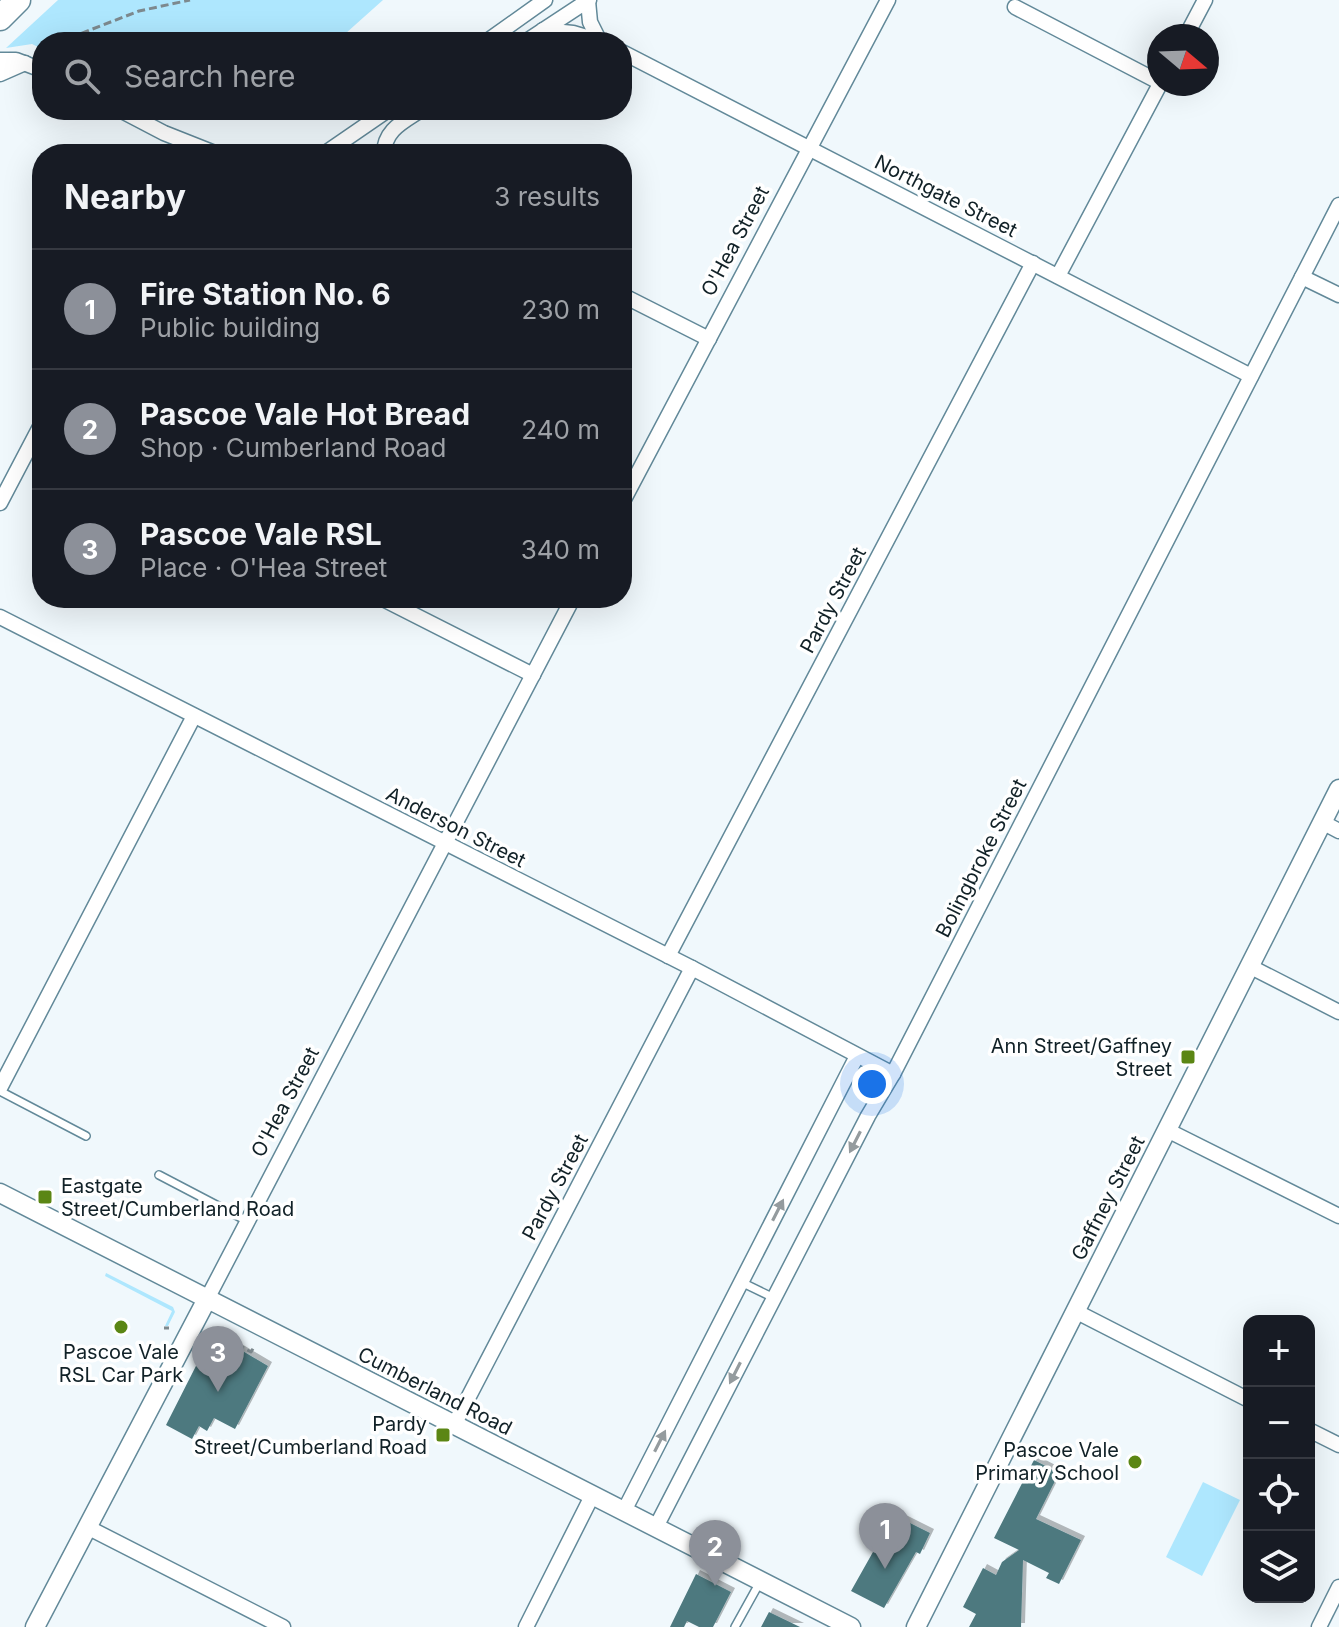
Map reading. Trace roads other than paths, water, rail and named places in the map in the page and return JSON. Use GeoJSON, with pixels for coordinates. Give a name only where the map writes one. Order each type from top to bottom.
{"type":"FeatureCollection","features":[{"type":"Feature","properties":{"kind":"highway"},"geometry":{"type":"LineString","coordinates":[[0,18],[18,0]]}},
{"type":"Feature","properties":{"kind":"main road","name":"Gaffney Street"},"geometry":{"type":"LineString","coordinates":[[916,1627],[1249,966],[1331,826],[1339,789]]}},
{"type":"Feature","properties":{"kind":"main road","name":"Cumberland Road"},"geometry":{"type":"LineString","coordinates":[[0,1193],[851,1627]]}},
{"type":"Feature","properties":{"kind":"main road","name":"O'Hea Street"},"geometry":{"type":"LineString","coordinates":[[35,1627],[207,1299]]}},
{"type":"Feature","properties":{"kind":"street"},"geometry":{"type":"LineString","coordinates":[[500,32],[545,0]]}},
{"type":"Feature","properties":{"kind":"street"},"geometry":{"type":"LineString","coordinates":[[540,32],[588,0],[590,22],[596,32]]}},
{"type":"Feature","properties":{"kind":"street","name":"O'Hea Street"},"geometry":{"type":"LineString","coordinates":[[632,484],[888,0]]}},
{"type":"Feature","properties":{"kind":"street"},"geometry":{"type":"LineString","coordinates":[[1192,24],[1205,0]]}},
{"type":"Feature","properties":{"kind":"street"},"geometry":{"type":"LineString","coordinates":[[1015,7],[1147,76]]}},
{"type":"Feature","properties":{"kind":"street"},"geometry":{"type":"LineString","coordinates":[[543,30],[563,32]]}},
{"type":"Feature","properties":{"kind":"street","name":"Northgate Street"},"geometry":{"type":"LineString","coordinates":[[632,57],[1251,376]]}},
{"type":"Feature","properties":{"kind":"street"},"geometry":{"type":"LineString","coordinates":[[0,60],[9,59],[32,66]]}},
{"type":"Feature","properties":{"kind":"street"},"geometry":{"type":"LineString","coordinates":[[0,74],[32,68]]}},
{"type":"Feature","properties":{"kind":"street"},"geometry":{"type":"LineString","coordinates":[[1058,276],[1153,96]]}},
{"type":"Feature","properties":{"kind":"street"},"geometry":{"type":"LineString","coordinates":[[139,120],[182,144]]}},
{"type":"Feature","properties":{"kind":"street"},"geometry":{"type":"LineString","coordinates":[[339,144],[373,120]]}},
{"type":"Feature","properties":{"kind":"street"},"geometry":{"type":"LineString","coordinates":[[384,144],[389,133],[407,120]]}},
{"type":"Feature","properties":{"kind":"street","name":"Bolingbroke Street"},"geometry":{"type":"LineString","coordinates":[[656,1527],[893,1074],[1339,205]]}},
{"type":"Feature","properties":{"kind":"street","name":"Pardy Street"},"geometry":{"type":"LineString","coordinates":[[668,956],[1033,263]]}},
{"type":"Feature","properties":{"kind":"street"},"geometry":{"type":"LineString","coordinates":[[1302,277],[1339,295]]}},
{"type":"Feature","properties":{"kind":"street"},"geometry":{"type":"LineString","coordinates":[[632,300],[709,339]]}},
{"type":"Feature","properties":{"kind":"street"},"geometry":{"type":"LineString","coordinates":[[0,503],[32,444]]}},
{"type":"Feature","properties":{"kind":"street"},"geometry":{"type":"LineString","coordinates":[[401,608],[533,675]]}},
{"type":"Feature","properties":{"kind":"street","name":"O'Hea Street"},"geometry":{"type":"LineString","coordinates":[[207,1299],[568,608]]}},
{"type":"Feature","properties":{"kind":"street","name":"Anderson Street"},"geometry":{"type":"LineString","coordinates":[[0,617],[692,968],[893,1074]]}},
{"type":"Feature","properties":{"kind":"street"},"geometry":{"type":"LineString","coordinates":[[2,1082],[194,716]]}},
{"type":"Feature","properties":{"kind":"street"},"geometry":{"type":"LineString","coordinates":[[1249,966],[1339,1012]]}},
{"type":"Feature","properties":{"kind":"street","name":"Pardy Street"},"geometry":{"type":"LineString","coordinates":[[454,1425],[692,968]]}},
{"type":"Feature","properties":{"kind":"street"},"geometry":{"type":"LineString","coordinates":[[624,1511],[857,1056]]}},
{"type":"Feature","properties":{"kind":"street"},"geometry":{"type":"LineString","coordinates":[[1167,1130],[1339,1216]]}},
{"type":"Feature","properties":{"kind":"street"},"geometry":{"type":"LineString","coordinates":[[1075,1311],[1243,1397]]}},
{"type":"Feature","properties":{"kind":"street"},"geometry":{"type":"LineString","coordinates":[[1315,1433],[1339,1445]]}},
{"type":"Feature","properties":{"kind":"street"},"geometry":{"type":"LineString","coordinates":[[526,1627],[593,1494]]}},
{"type":"Feature","properties":{"kind":"street"},"geometry":{"type":"LineString","coordinates":[[87,1527],[283,1627]]}},
{"type":"Feature","properties":{"kind":"street"},"geometry":{"type":"LineString","coordinates":[[1319,1627],[1339,1587]]}},
{"type":"Feature","properties":{"kind":"lane"},"geometry":{"type":"LineString","coordinates":[[2,1082],[86,1136]]}},
{"type":"Feature","properties":{"kind":"lane"},"geometry":{"type":"LineString","coordinates":[[159,1175],[247,1221]]}},
{"type":"Feature","properties":{"kind":"lane"},"geometry":{"type":"LineString","coordinates":[[741,1282],[774,1298]]}},
{"type":"Feature","properties":{"kind":"lane"},"geometry":{"type":"LineString","coordinates":[[735,1627],[761,1580]]}},
{"type":"Feature","properties":{"kind":"place","name":"Ann Street/Gaffney Street"},"geometry":{"type":"Point","coordinates":[1188,1057]}},
{"type":"Feature","properties":{"kind":"place","name":"Eastgate Street/Cumberland Road"},"geometry":{"type":"Point","coordinates":[45,1197]}},
{"type":"Feature","properties":{"kind":"place","name":"Pascoe Vale RSL Car Park"},"geometry":{"type":"Point","coordinates":[121,1327]}},
{"type":"Feature","properties":{"kind":"place","name":"Pascoe Vale RSL"},"geometry":{"type":"Point","coordinates":[218,1392]}},
{"type":"Feature","properties":{"kind":"place","name":"Pardy Street/Cumberland Road"},"geometry":{"type":"Point","coordinates":[443,1435]}},
{"type":"Feature","properties":{"kind":"place","name":"Pascoe Vale Primary School"},"geometry":{"type":"Point","coordinates":[1135,1462]}},
{"type":"Feature","properties":{"kind":"place","name":"Fire Station No. 6"},"geometry":{"type":"Point","coordinates":[885,1569]}},
{"type":"Feature","properties":{"kind":"place","name":"Pascoe Vale Hot Bread"},"geometry":{"type":"Point","coordinates":[715,1586]}}]}
